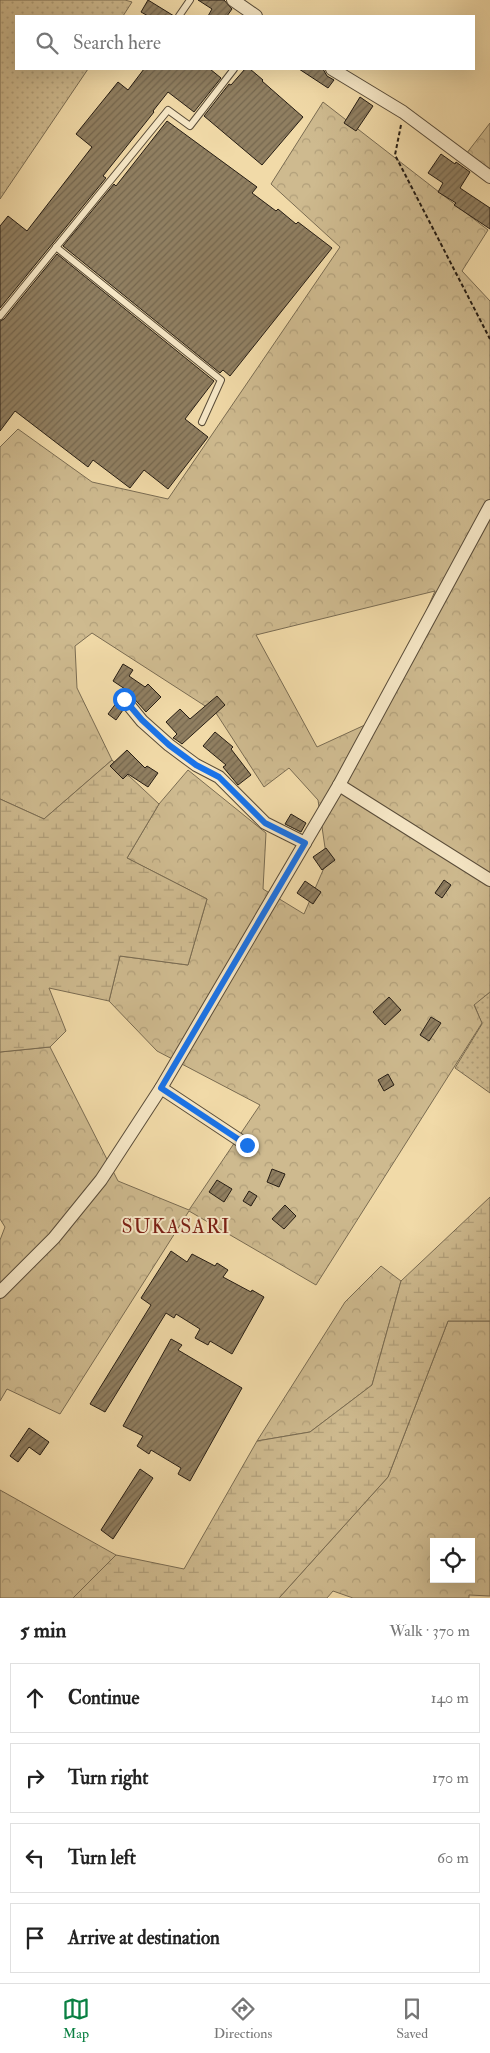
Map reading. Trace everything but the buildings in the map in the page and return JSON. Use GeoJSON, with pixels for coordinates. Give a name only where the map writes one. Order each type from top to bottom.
{"type":"FeatureCollection","features":[{"type":"Feature","properties":{"kind":"street"},"geometry":{"type":"LineString","coordinates":[[233,0],[255,15]]}},
{"type":"Feature","properties":{"kind":"street"},"geometry":{"type":"LineString","coordinates":[[334,70],[403,112],[490,177]]}},
{"type":"Feature","properties":{"kind":"street"},"geometry":{"type":"LineString","coordinates":[[0,1292],[54,1238],[101,1180],[161,1088],[339,785],[490,506]]}},
{"type":"Feature","properties":{"kind":"street"},"geometry":{"type":"LineString","coordinates":[[124,699],[142,720],[169,745],[196,765],[219,777],[265,823],[305,843]]}},
{"type":"Feature","properties":{"kind":"street"},"geometry":{"type":"LineString","coordinates":[[339,785],[490,880]]}},
{"type":"Feature","properties":{"kind":"street"},"geometry":{"type":"LineString","coordinates":[[161,1088],[247,1145]]}},
{"type":"Feature","properties":{"kind":"lane"},"geometry":{"type":"LineString","coordinates":[[179,15],[190,0]]}},
{"type":"Feature","properties":{"kind":"lane"},"geometry":{"type":"LineString","coordinates":[[0,316],[168,110],[190,126],[233,70]]}},
{"type":"Feature","properties":{"kind":"lane"},"geometry":{"type":"LineString","coordinates":[[56,247],[221,380],[202,422]]}},
{"type":"Feature","properties":{"kind":"path"},"geometry":{"type":"LineString","coordinates":[[403,112],[395,155],[490,339]]}},
{"type":"Feature","properties":{"kind":"green space"},"geometry":{"type":"Polygon","coordinates":[[[0,0],[125,0],[132,2],[124,15],[15,15],[15,70],[87,70],[0,199],[0,0]]]}},
{"type":"Feature","properties":{"kind":"green space"},"geometry":{"type":"Polygon","coordinates":[[[323,102],[488,230],[462,271],[490,301],[490,992],[474,1005],[482,1023],[316,1285],[189,1211],[60,1414],[7,1389],[0,1401],[0,1240],[5,1227],[0,1219],[0,1052],[50,1047],[118,1181],[189,1210],[260,1105],[157,1051],[109,1001],[120,956],[188,965],[207,899],[127,858],[159,804],[188,770],[266,833],[263,889],[304,914],[327,861],[318,800],[289,768],[264,787],[216,713],[92,633],[75,646],[77,688],[112,760],[44,819],[0,799],[0,447],[18,429],[92,482],[168,499],[340,247],[271,184],[323,102]],[[435,591],[256,635],[317,747],[380,718],[435,591]]]}},
{"type":"Feature","properties":{"kind":"green space"},"geometry":{"type":"Polygon","coordinates":[[[490,123],[490,175],[463,158],[490,123]]]}},
{"type":"Feature","properties":{"kind":"green space"},"geometry":{"type":"Polygon","coordinates":[[[112,760],[159,804],[127,858],[207,899],[188,965],[120,956],[109,1001],[49,988],[66,1031],[50,1047],[0,1052],[0,799],[44,819],[112,760]]]}},
{"type":"Feature","properties":{"kind":"green space"},"geometry":{"type":"Polygon","coordinates":[[[490,992],[490,1093],[455,1068],[482,1024],[474,1004],[490,992]]]}},
{"type":"Feature","properties":{"kind":"green space"},"geometry":{"type":"Polygon","coordinates":[[[490,1197],[490,1321],[448,1321],[388,1477],[279,1598],[73,1598],[116,1555],[184,1569],[257,1441],[310,1432],[372,1385],[401,1281],[490,1197]]]}},
{"type":"Feature","properties":{"kind":"green space"},"geometry":{"type":"Polygon","coordinates":[[[381,1266],[401,1281],[372,1385],[310,1432],[257,1441],[345,1302],[381,1266]]]}},
{"type":"Feature","properties":{"kind":"green space"},"geometry":{"type":"Polygon","coordinates":[[[448,1321],[490,1321],[490,1596],[469,1595],[469,1598],[353,1598],[333,1591],[327,1598],[279,1598],[388,1477],[448,1321]]]}},
{"type":"Feature","properties":{"kind":"green space"},"geometry":{"type":"Polygon","coordinates":[[[0,1490],[116,1555],[73,1598],[0,1598],[0,1490]]]}},
{"type":"Feature","properties":{"kind":"district","name":"SUKASARI"},"geometry":{"type":"Point","coordinates":[176,1226]}},
{"type":"Feature","properties":{"kind":"route"},"geometry":{"type":"LineString","coordinates":[[124,699],[142,720],[169,745],[196,765],[219,777],[265,823],[305,843],[161,1088],[247,1145]]}}]}
